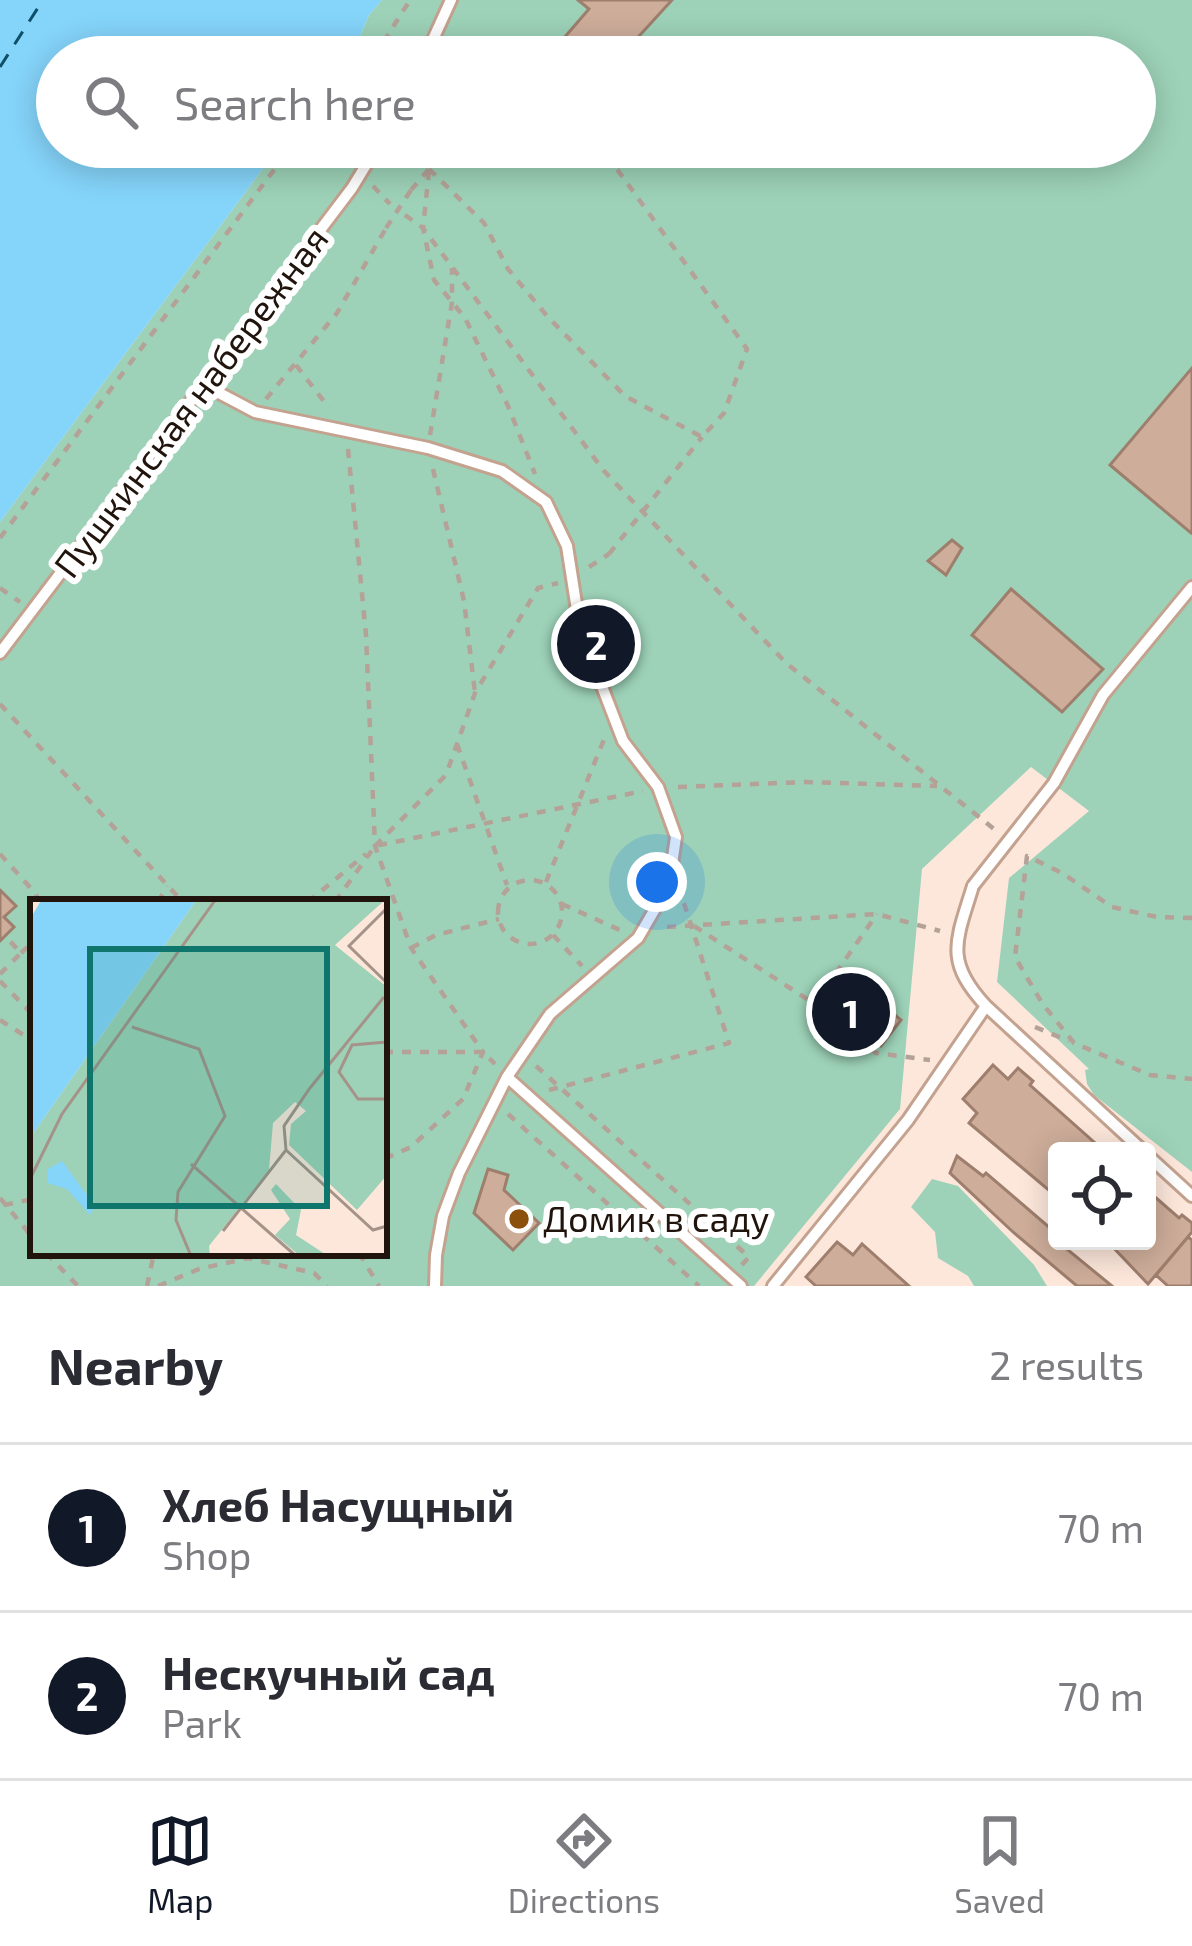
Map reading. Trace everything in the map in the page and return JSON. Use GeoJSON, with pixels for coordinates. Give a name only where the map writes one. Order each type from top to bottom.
{"type":"FeatureCollection","features":[{"type":"Feature","properties":{"kind":"lane"},"geometry":{"type":"LineString","coordinates":[[435,36],[451,0]]}},
{"type":"Feature","properties":{"kind":"lane","name":"Пушкинская набережная"},"geometry":{"type":"LineString","coordinates":[[0,653],[365,168]]}},
{"type":"Feature","properties":{"kind":"lane"},"geometry":{"type":"LineString","coordinates":[[204,385],[255,412],[428,448],[502,471],[546,502],[567,546],[580,629],[623,741],[658,788],[676,837],[669,885],[638,938],[550,1014],[507,1077],[443,1216],[435,1286]]}},
{"type":"Feature","properties":{"kind":"lane"},"geometry":{"type":"LineString","coordinates":[[1133,1142],[960,979],[957,936],[973,886],[1054,783],[1103,695],[1190,595]]}},
{"type":"Feature","properties":{"kind":"lane"},"geometry":{"type":"LineString","coordinates":[[772,1286],[908,1120],[986,1006]]}},
{"type":"Feature","properties":{"kind":"lane"},"geometry":{"type":"LineString","coordinates":[[507,1077],[741,1286]]}},
{"type":"Feature","properties":{"kind":"lane"},"geometry":{"type":"LineString","coordinates":[[1156,1163],[1192,1196]]}},
{"type":"Feature","properties":{"kind":"path"},"geometry":{"type":"LineString","coordinates":[[387,36],[410,0]]}},
{"type":"Feature","properties":{"kind":"path"},"geometry":{"type":"LineString","coordinates":[[0,538],[275,168]]}},
{"type":"Feature","properties":{"kind":"path"},"geometry":{"type":"LineString","coordinates":[[312,899],[375,846],[446,775],[476,693],[538,588],[572,580],[609,554],[724,413],[747,349],[616,168]]}},
{"type":"Feature","properties":{"kind":"path"},"geometry":{"type":"LineString","coordinates":[[255,412],[337,313],[386,228],[429,169]]}},
{"type":"Feature","properties":{"kind":"path"},"geometry":{"type":"LineString","coordinates":[[429,169],[423,228],[434,280],[465,318],[508,406],[546,502]]}},
{"type":"Feature","properties":{"kind":"path"},"geometry":{"type":"LineString","coordinates":[[429,169],[484,223],[508,269],[547,316],[626,396],[702,437]]}},
{"type":"Feature","properties":{"kind":"path"},"geometry":{"type":"LineString","coordinates":[[361,174],[390,204]]}},
{"type":"Feature","properties":{"kind":"path"},"geometry":{"type":"LineString","coordinates":[[405,215],[423,228],[604,471],[786,664],[994,829]]}},
{"type":"Feature","properties":{"kind":"path"},"geometry":{"type":"LineString","coordinates":[[452,267],[452,302],[428,448],[464,601],[476,693]]}},
{"type":"Feature","properties":{"kind":"path"},"geometry":{"type":"LineString","coordinates":[[296,365],[347,432],[366,635],[375,846],[411,948],[483,1052],[507,1077]]}},
{"type":"Feature","properties":{"kind":"path"},"geometry":{"type":"LineString","coordinates":[[0,704],[180,899]]}},
{"type":"Feature","properties":{"kind":"path"},"geometry":{"type":"LineString","coordinates":[[545,884],[613,715]]}},
{"type":"Feature","properties":{"kind":"path"},"geometry":{"type":"LineString","coordinates":[[458,744],[508,888]]}},
{"type":"Feature","properties":{"kind":"path"},"geometry":{"type":"LineString","coordinates":[[668,787],[805,782],[940,786]]}},
{"type":"Feature","properties":{"kind":"path"},"geometry":{"type":"LineString","coordinates":[[337,899],[375,846],[647,790]]}},
{"type":"Feature","properties":{"kind":"path"},"geometry":{"type":"LineString","coordinates":[[0,854],[38,899]]}},
{"type":"Feature","properties":{"kind":"path"},"geometry":{"type":"LineString","coordinates":[[1192,918],[1157,917],[1112,907],[1027,856],[1015,957],[1042,1003],[1074,1043],[1150,1076],[1192,1079]]}},
{"type":"Feature","properties":{"kind":"path"},"geometry":{"type":"LineString","coordinates":[[562,1087],[730,1043],[672,866]]}},
{"type":"Feature","properties":{"kind":"path"},"geometry":{"type":"LineString","coordinates":[[528,879],[545,884],[562,904],[560,926],[553,935],[532,944],[511,938],[498,908],[508,888],[528,879]]}},
{"type":"Feature","properties":{"kind":"path"},"geometry":{"type":"LineString","coordinates":[[160,899],[167,885]]}},
{"type":"Feature","properties":{"kind":"path"},"geometry":{"type":"LineString","coordinates":[[562,904],[638,938],[671,926],[877,914],[957,936]]}},
{"type":"Feature","properties":{"kind":"path"},"geometry":{"type":"LineString","coordinates":[[814,1004],[877,914]]}},
{"type":"Feature","properties":{"kind":"path"},"geometry":{"type":"LineString","coordinates":[[411,948],[436,935],[499,919]]}},
{"type":"Feature","properties":{"kind":"path"},"geometry":{"type":"LineString","coordinates":[[691,924],[814,1004],[876,1053],[948,1062]]}},
{"type":"Feature","properties":{"kind":"path"},"geometry":{"type":"LineString","coordinates":[[553,935],[594,979]]}},
{"type":"Feature","properties":{"kind":"path"},"geometry":{"type":"LineString","coordinates":[[5,936],[21,953]]}},
{"type":"Feature","properties":{"kind":"path"},"geometry":{"type":"LineString","coordinates":[[30,945],[0,977],[30,1012]]}},
{"type":"Feature","properties":{"kind":"path"},"geometry":{"type":"LineString","coordinates":[[0,1019],[30,1039]]}},
{"type":"Feature","properties":{"kind":"path"},"geometry":{"type":"LineString","coordinates":[[387,1052],[483,1052]]}},
{"type":"Feature","properties":{"kind":"path"},"geometry":{"type":"LineString","coordinates":[[387,1158],[412,1147],[463,1099],[483,1052]]}},
{"type":"Feature","properties":{"kind":"path"},"geometry":{"type":"LineString","coordinates":[[522,1054],[749,1257]]}},
{"type":"Feature","properties":{"kind":"path"},"geometry":{"type":"LineString","coordinates":[[494,1102],[699,1286]]}},
{"type":"Feature","properties":{"kind":"path"},"geometry":{"type":"LineString","coordinates":[[2,1201],[30,1234]]}},
{"type":"Feature","properties":{"kind":"path"},"geometry":{"type":"LineString","coordinates":[[49,1256],[78,1286]]}},
{"type":"Feature","properties":{"kind":"path"},"geometry":{"type":"LineString","coordinates":[[147,1286],[153,1256]]}},
{"type":"Feature","properties":{"kind":"path"},"geometry":{"type":"LineString","coordinates":[[361,1256],[379,1286]]}},
{"type":"Feature","properties":{"kind":"path"},"geometry":{"type":"LineString","coordinates":[[158,1286],[248,1258],[314,1273],[327,1286]]}},
{"type":"Feature","properties":{"kind":"green space"},"geometry":{"type":"Polygon","coordinates":[[[382,0],[1192,0],[1192,1172],[1094,1095],[1087,1084],[1085,1070],[1089,1069],[997,982],[1009,878],[1089,811],[1031,767],[922,869],[900,1109],[754,1286],[0,1286],[0,522],[263,168],[1156,168],[1156,36],[360,36],[382,0]]]}},
{"type":"Feature","properties":{"kind":"green space"},"geometry":{"type":"Polygon","coordinates":[[[932,1179],[958,1186],[1034,1265],[1047,1286],[974,1286],[968,1276],[938,1258],[935,1232],[911,1207],[932,1179]]]}},
{"type":"Feature","properties":{"kind":"water"},"geometry":{"type":"Polygon","coordinates":[[[0,0],[382,0],[360,36],[36,36],[36,168],[263,168],[0,522],[0,0]]]}},
{"type":"Feature","properties":{"kind":"building"},"geometry":{"type":"Polygon","coordinates":[[[578,0],[672,0],[639,36],[566,36],[589,9],[578,0]]]}},
{"type":"Feature","properties":{"kind":"building"},"geometry":{"type":"Polygon","coordinates":[[[1192,368],[1192,531],[1191,533],[1110,465],[1192,368]]]}},
{"type":"Feature","properties":{"kind":"building"},"geometry":{"type":"Polygon","coordinates":[[[952,540],[962,548],[946,575],[928,561],[952,540]]]}},
{"type":"Feature","properties":{"kind":"building"},"geometry":{"type":"Polygon","coordinates":[[[1011,589],[1103,669],[1062,712],[972,635],[1011,589]]]}},
{"type":"Feature","properties":{"kind":"building"},"geometry":{"type":"Polygon","coordinates":[[[0,890],[16,906],[4,917],[14,927],[0,941],[0,890]]]}},
{"type":"Feature","properties":{"kind":"building"},"geometry":{"type":"Polygon","coordinates":[[[847,977],[901,1020],[881,1046],[827,1003],[847,977]]]}},
{"type":"Feature","properties":{"kind":"building"},"geometry":{"type":"Polygon","coordinates":[[[993,1065],[1008,1079],[1018,1068],[1033,1081],[1030,1085],[1094,1142],[1048,1142],[1048,1189],[969,1123],[977,1113],[963,1099],[993,1065]]]}},
{"type":"Feature","properties":{"kind":"building"},"geometry":{"type":"Polygon","coordinates":[[[957,1156],[983,1176],[986,1173],[1048,1226],[1048,1250],[1068,1250],[1112,1286],[1077,1286],[950,1173],[957,1156]]]}},
{"type":"Feature","properties":{"kind":"building"},"geometry":{"type":"Polygon","coordinates":[[[488,1169],[508,1175],[504,1190],[539,1223],[513,1250],[474,1213],[488,1169]]]}},
{"type":"Feature","properties":{"kind":"building"},"geometry":{"type":"Polygon","coordinates":[[[1156,1198],[1192,1223],[1192,1232],[1148,1284],[1116,1250],[1156,1250],[1156,1198]]]}},
{"type":"Feature","properties":{"kind":"building"},"geometry":{"type":"Polygon","coordinates":[[[1188,1237],[1192,1240],[1192,1286],[1168,1286],[1156,1275],[1188,1237]]]}},
{"type":"Feature","properties":{"kind":"building"},"geometry":{"type":"Polygon","coordinates":[[[837,1242],[853,1255],[862,1244],[909,1286],[816,1286],[806,1277],[837,1242]]]}},
{"type":"Feature","properties":{"kind":"ferry route"},"geometry":{"type":"LineString","coordinates":[[0,67],[43,0]]}},
{"type":"Feature","properties":{"kind":"place","name":"Нескучный сад"},"geometry":{"type":"Point","coordinates":[596,644]}},
{"type":"Feature","properties":{"kind":"place","name":"Хлеб Насущный"},"geometry":{"type":"Point","coordinates":[851,1012]}},
{"type":"Feature","properties":{"kind":"place","name":"Домик в саду"},"geometry":{"type":"Point","coordinates":[519,1219]}}]}
